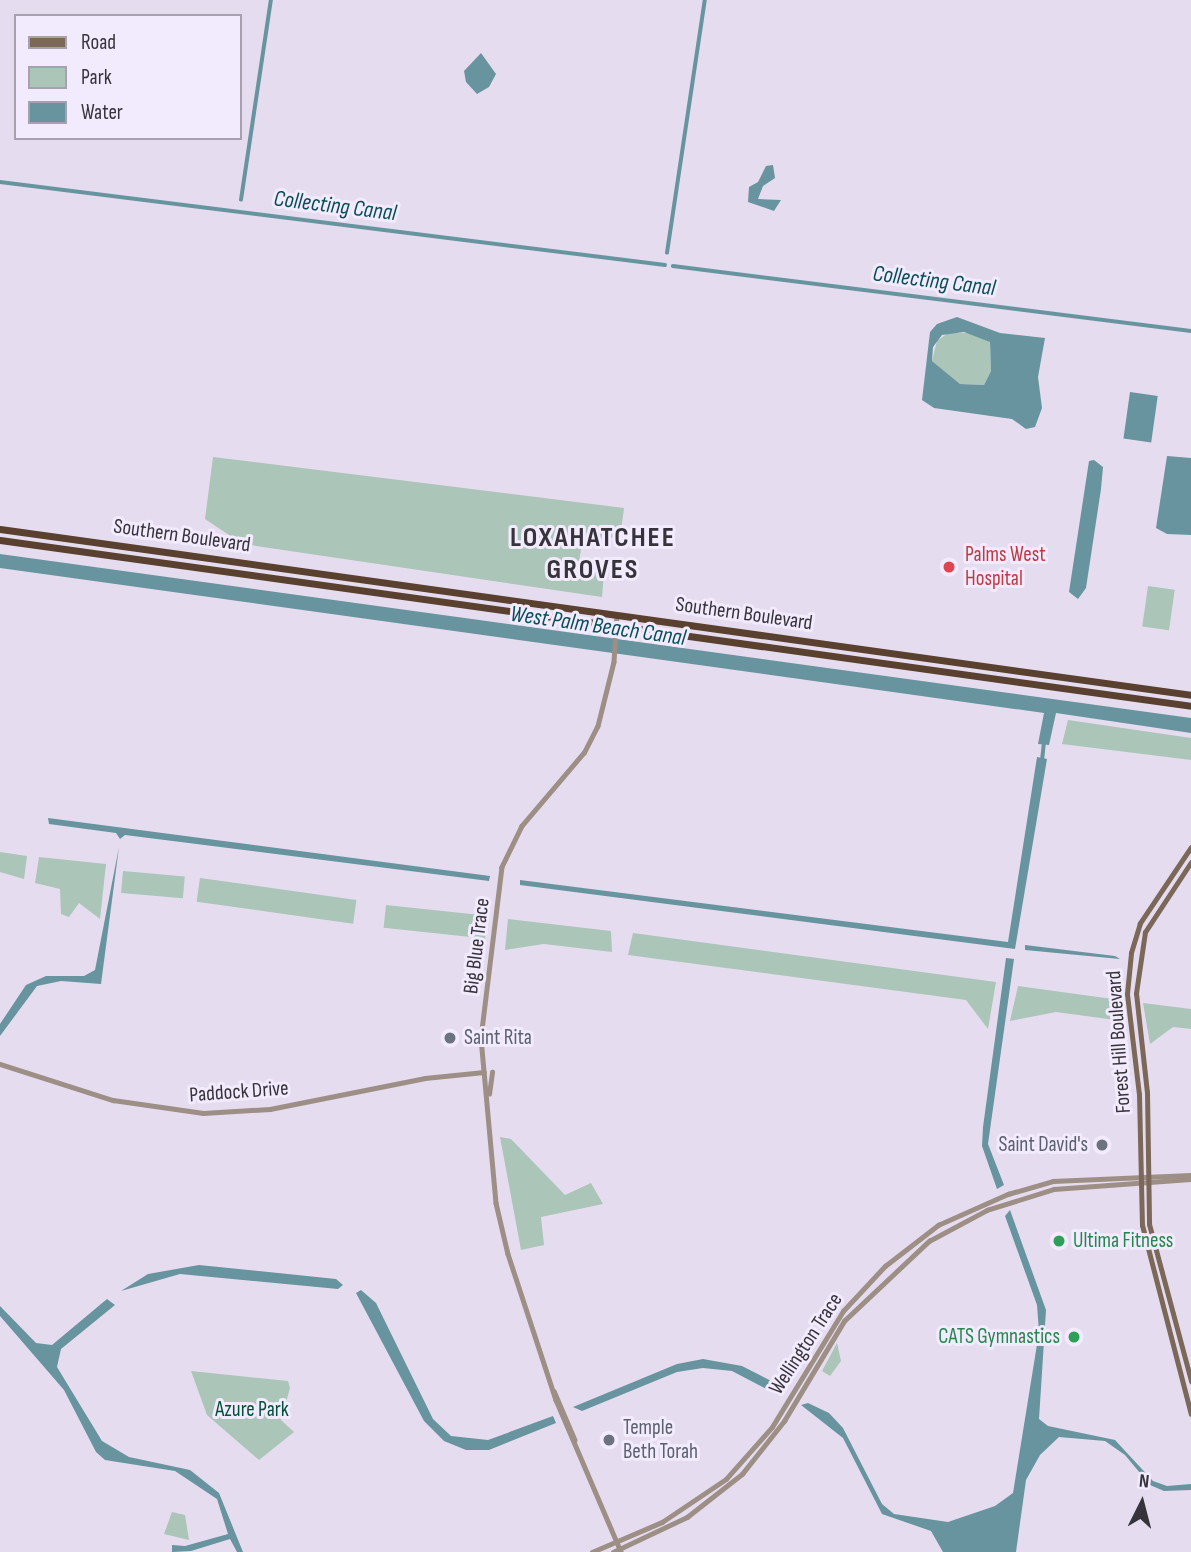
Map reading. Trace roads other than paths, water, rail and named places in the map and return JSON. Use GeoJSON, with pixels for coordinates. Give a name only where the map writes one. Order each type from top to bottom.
{"type":"FeatureCollection","features":[{"type":"Feature","properties":{"kind":"highway","name":"Southern Boulevard"},"geometry":{"type":"LineString","coordinates":[[0,529],[1191,695]]}},
{"type":"Feature","properties":{"kind":"highway","name":"Southern Boulevard"},"geometry":{"type":"LineString","coordinates":[[0,540],[617,629],[1191,706]]}},
{"type":"Feature","properties":{"kind":"main road","name":"Forest Hill Boulevard"},"geometry":{"type":"LineString","coordinates":[[1191,847],[1145,914],[1131,953],[1128,1007],[1140,1107],[1139,1184],[1145,1243],[1191,1414]]}},
{"type":"Feature","properties":{"kind":"main road","name":"Forest Hill Boulevard"},"geometry":{"type":"LineString","coordinates":[[1191,862],[1153,915],[1138,959],[1136,1006],[1147,1092],[1146,1183],[1152,1241],[1191,1381]]}},
{"type":"Feature","properties":{"kind":"main road"},"geometry":{"type":"LineString","coordinates":[[1140,1107],[1147,1092]]}},
{"type":"Feature","properties":{"kind":"street","name":"Big Blue Trace"},"geometry":{"type":"LineString","coordinates":[[617,614],[614,662],[592,741],[522,826],[502,867],[481,1038],[502,1230],[552,1390],[621,1551]]}},
{"type":"Feature","properties":{"kind":"street","name":"Paddock Drive"},"geometry":{"type":"LineString","coordinates":[[0,1064],[113,1100],[203,1113],[270,1109],[425,1078],[484,1072]]}},
{"type":"Feature","properties":{"kind":"street"},"geometry":{"type":"LineString","coordinates":[[487,1101],[492,1072]]}},
{"type":"Feature","properties":{"kind":"street","name":"Wellington Trace"},"geometry":{"type":"LineString","coordinates":[[592,1552],[687,1508],[726,1479],[772,1427],[844,1311],[909,1245],[938,1225],[1032,1186],[1139,1175],[1191,1177]]}},
{"type":"Feature","properties":{"kind":"street","name":"Wellington Trace"},"geometry":{"type":"LineString","coordinates":[[613,1552],[621,1551],[687,1517],[742,1474],[784,1421],[844,1321],[929,1241],[987,1210],[1030,1195],[1077,1186],[1139,1184],[1191,1177]]}},
{"type":"Feature","properties":{"kind":"water"},"geometry":{"type":"Polygon","coordinates":[[[481,53],[496,74],[489,87],[477,94],[466,82],[464,71],[481,53]]]}},
{"type":"Feature","properties":{"kind":"water"},"geometry":{"type":"Polygon","coordinates":[[[773,165],[775,178],[763,186],[758,199],[781,200],[774,211],[748,202],[749,187],[758,182],[766,166],[773,165]]]}},
{"type":"Feature","properties":{"kind":"water"},"geometry":{"type":"Polygon","coordinates":[[[957,317],[1000,333],[1045,338],[1038,377],[1042,408],[1035,427],[1026,429],[1012,419],[934,408],[922,400],[930,332],[937,324],[957,317]],[[964,332],[942,335],[933,347],[932,361],[960,384],[984,385],[991,371],[990,342],[964,332]]]}},
{"type":"Feature","properties":{"kind":"water"},"geometry":{"type":"Polygon","coordinates":[[[1130,392],[1158,396],[1151,442],[1123,439],[1130,392]]]}},
{"type":"Feature","properties":{"kind":"water"},"geometry":{"type":"Polygon","coordinates":[[[1167,456],[1191,458],[1191,535],[1167,534],[1156,528],[1167,456]]]}},
{"type":"Feature","properties":{"kind":"water"},"geometry":{"type":"Polygon","coordinates":[[[1094,460],[1103,467],[1101,489],[1086,588],[1078,599],[1069,592],[1089,461],[1094,460]]]}},
{"type":"Feature","properties":{"kind":"water"},"geometry":{"type":"Polygon","coordinates":[[[0,554],[1191,718],[1191,733],[1056,713],[1049,745],[1038,744],[1044,713],[0,568],[0,554]]]}},
{"type":"Feature","properties":{"kind":"water"},"geometry":{"type":"Polygon","coordinates":[[[1037,757],[1047,759],[1015,949],[520,885],[520,880],[1008,942],[1037,757]]]}},
{"type":"Feature","properties":{"kind":"water"},"geometry":{"type":"Polygon","coordinates":[[[48,818],[490,876],[489,881],[125,835],[120,839],[116,833],[49,824],[48,818]]]}},
{"type":"Feature","properties":{"kind":"water"},"geometry":{"type":"Polygon","coordinates":[[[119,847],[101,984],[61,981],[37,986],[0,1036],[0,1024],[26,985],[46,976],[84,976],[95,970],[119,847]]]}},
{"type":"Feature","properties":{"kind":"water"},"geometry":{"type":"Polygon","coordinates":[[[1025,945],[1115,956],[1120,959],[1025,950],[1025,945]]]}},
{"type":"Feature","properties":{"kind":"water"},"geometry":{"type":"Polygon","coordinates":[[[1006,958],[1014,959],[988,1144],[1004,1185],[997,1189],[982,1146],[1006,958]]]}},
{"type":"Feature","properties":{"kind":"water"},"geometry":{"type":"Polygon","coordinates":[[[1010,1210],[1046,1310],[1039,1419],[1048,1426],[1115,1440],[1153,1481],[1167,1486],[1191,1484],[1191,1490],[1164,1491],[1150,1485],[1125,1455],[1105,1441],[1059,1437],[1040,1455],[1026,1480],[1016,1552],[943,1552],[931,1531],[882,1514],[843,1438],[801,1405],[808,1403],[829,1413],[843,1428],[882,1504],[894,1514],[948,1522],[995,1506],[1013,1493],[1039,1332],[1037,1305],[1005,1216],[1010,1210]]]}},
{"type":"Feature","properties":{"kind":"water"},"geometry":{"type":"Polygon","coordinates":[[[199,1265],[336,1279],[343,1285],[338,1289],[180,1274],[121,1291],[148,1274],[199,1265]]]}},
{"type":"Feature","properties":{"kind":"water"},"geometry":{"type":"Polygon","coordinates":[[[361,1290],[376,1303],[433,1419],[451,1436],[488,1440],[553,1416],[556,1423],[489,1450],[466,1450],[444,1441],[424,1421],[356,1293],[361,1290]]]}},
{"type":"Feature","properties":{"kind":"water"},"geometry":{"type":"Polygon","coordinates":[[[107,1299],[115,1305],[61,1349],[57,1367],[102,1441],[129,1457],[190,1470],[219,1493],[243,1552],[237,1552],[230,1539],[191,1551],[172,1552],[172,1545],[185,1546],[228,1534],[217,1499],[175,1471],[105,1460],[96,1452],[64,1390],[0,1316],[0,1306],[36,1343],[52,1345],[107,1299]]]}},
{"type":"Feature","properties":{"kind":"water"},"geometry":{"type":"Polygon","coordinates":[[[703,1359],[742,1366],[779,1385],[784,1393],[778,1395],[732,1371],[703,1368],[677,1372],[582,1411],[573,1407],[677,1364],[703,1359]]]}},
{"type":"Feature","properties":{"kind":"waterway"},"geometry":{"type":"LineString","coordinates":[[241,200],[271,0]]}},
{"type":"Feature","properties":{"kind":"waterway"},"geometry":{"type":"LineString","coordinates":[[667,253],[705,0]]}},
{"type":"Feature","properties":{"kind":"waterway","name":"Collecting Canal"},"geometry":{"type":"LineString","coordinates":[[0,182],[665,265]]}},
{"type":"Feature","properties":{"kind":"waterway","name":"Collecting Canal"},"geometry":{"type":"LineString","coordinates":[[673,266],[1191,331]]}},
{"type":"Feature","properties":{"kind":"waterway"},"geometry":{"type":"LineString","coordinates":[[1042,761],[1044,741]]}},
{"type":"Feature","properties":{"kind":"place","name":"Palms West Hospital"},"geometry":{"type":"Point","coordinates":[949,567]}},
{"type":"Feature","properties":{"kind":"place","name":"Saint Rita"},"geometry":{"type":"Point","coordinates":[450,1038]}},
{"type":"Feature","properties":{"kind":"place","name":"Saint David's"},"geometry":{"type":"Point","coordinates":[1102,1145]}},
{"type":"Feature","properties":{"kind":"place","name":"Ultima Fitness"},"geometry":{"type":"Point","coordinates":[1059,1241]}},
{"type":"Feature","properties":{"kind":"place","name":"CATS Gymnastics"},"geometry":{"type":"Point","coordinates":[1074,1337]}},
{"type":"Feature","properties":{"kind":"place","name":"Temple Beth Torah"},"geometry":{"type":"Point","coordinates":[609,1440]}},
{"type":"Feature","properties":{"kind":"district","name":"LOXAHATCHEE GROVES"},"geometry":{"type":"Point","coordinates":[593,554]}},
{"type":"Feature","properties":{"kind":"water label","name":"West Palm Beach Canal"},"geometry":{"type":"Point","coordinates":[598,626]}},
{"type":"Feature","properties":{"kind":"park label","name":"Azure Park"},"geometry":{"type":"Point","coordinates":[252,1410]}}]}
